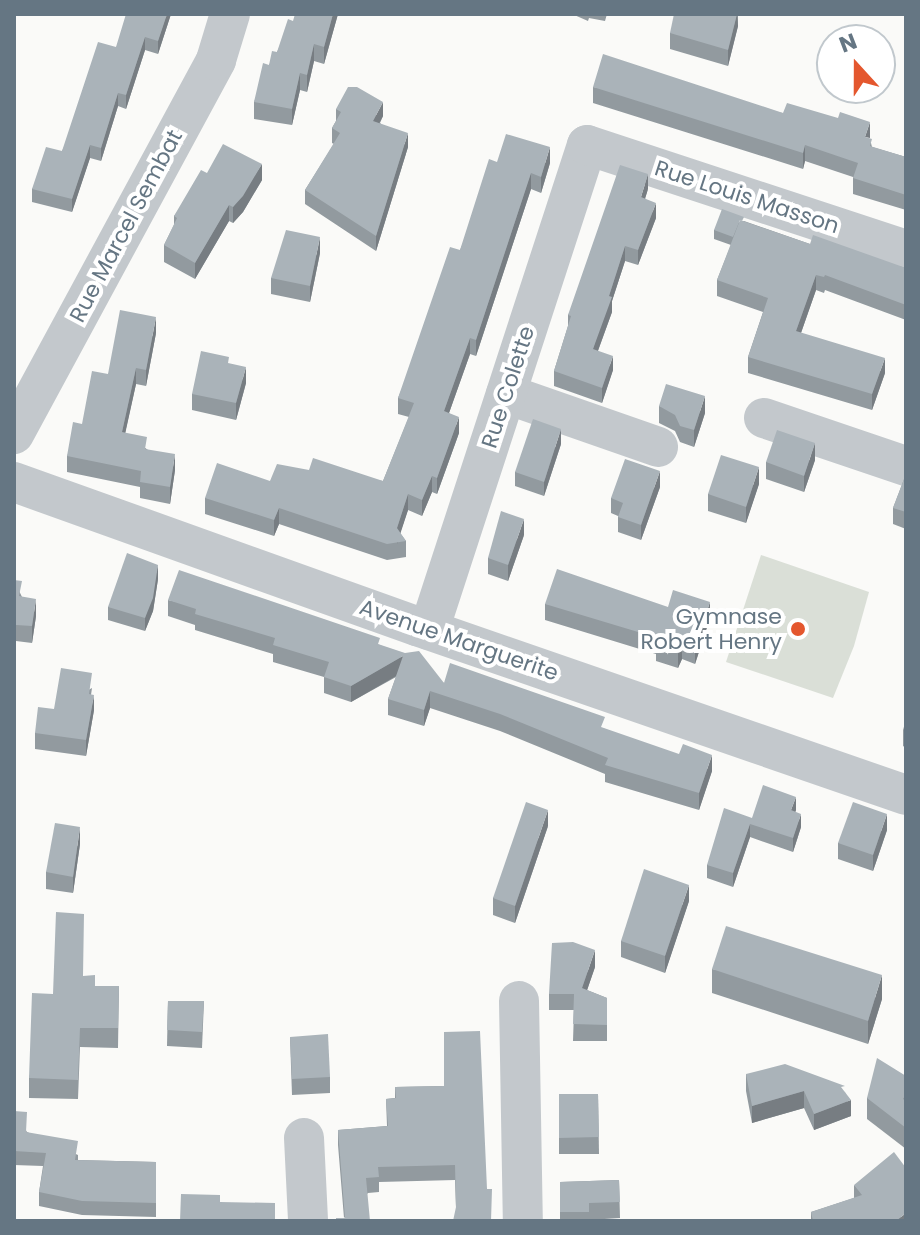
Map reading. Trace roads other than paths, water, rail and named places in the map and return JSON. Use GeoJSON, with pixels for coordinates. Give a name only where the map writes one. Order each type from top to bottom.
{"type":"FeatureCollection","features":[{"type":"Feature","properties":{"kind":"street","name":"Rue Marcel Sembat"},"geometry":{"type":"LineString","coordinates":[[14,434],[216,60],[230,14]]}},
{"type":"Feature","properties":{"kind":"street","name":"Rue Louis Masson"},"geometry":{"type":"LineString","coordinates":[[587,145],[906,250]]}},
{"type":"Feature","properties":{"kind":"street","name":"Rue Colette"},"geometry":{"type":"LineString","coordinates":[[429,630],[587,145]]}},
{"type":"Feature","properties":{"kind":"street"},"geometry":{"type":"LineString","coordinates":[[506,394],[658,447]]}},
{"type":"Feature","properties":{"kind":"street"},"geometry":{"type":"LineString","coordinates":[[764,418],[906,466]]}},
{"type":"Feature","properties":{"kind":"street","name":"Avenue Marguerite"},"geometry":{"type":"LineString","coordinates":[[14,482],[906,795]]}},
{"type":"Feature","properties":{"kind":"street"},"geometry":{"type":"LineString","coordinates":[[519,1001],[523,1221]]}},
{"type":"Feature","properties":{"kind":"street"},"geometry":{"type":"LineString","coordinates":[[304,1138],[308,1221]]}},
{"type":"Feature","properties":{"kind":"place","name":"Gymnase Robert Henry"},"geometry":{"type":"Point","coordinates":[798,629]}}]}
